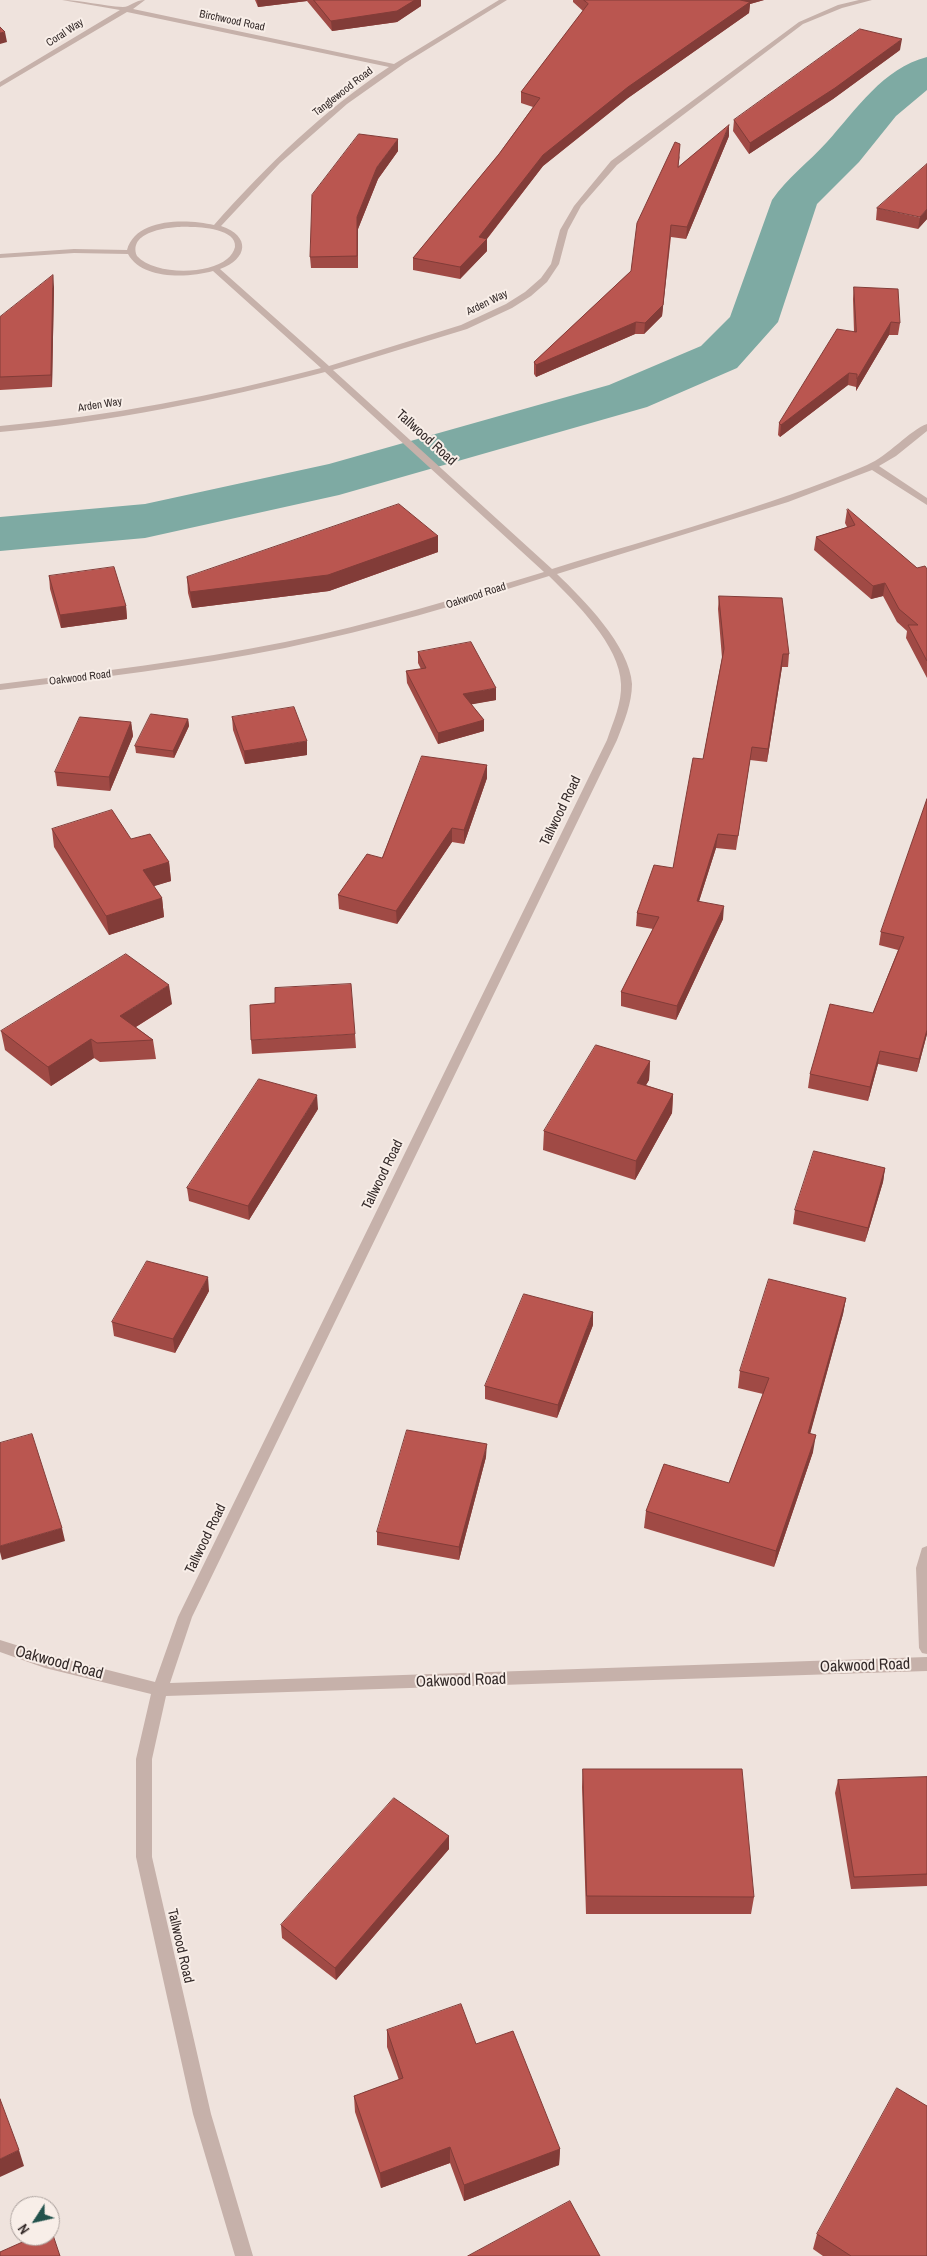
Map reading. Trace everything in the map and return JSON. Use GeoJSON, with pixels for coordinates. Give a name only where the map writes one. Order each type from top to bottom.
{"type":"FeatureCollection","features":[{"type":"Feature","properties":{"kind":"street","name":"Birchwood Road"},"geometry":{"type":"LineString","coordinates":[[65,0],[125,8],[394,66]]}},
{"type":"Feature","properties":{"kind":"street","name":"Coral Way"},"geometry":{"type":"LineString","coordinates":[[0,85],[125,8],[142,0]]}},
{"type":"Feature","properties":{"kind":"street","name":"Tanglewood Road"},"geometry":{"type":"LineString","coordinates":[[216,227],[240,200],[301,140],[342,104],[394,66],[504,0]]}},
{"type":"Feature","properties":{"kind":"street","name":"Arden Way"},"geometry":{"type":"LineString","coordinates":[[0,429],[93,418],[240,391],[327,369],[457,329],[503,309],[544,281],[558,262],[567,224],[588,190],[614,163],[801,23],[840,6],[869,0]]}},
{"type":"Feature","properties":{"kind":"street"},"geometry":{"type":"LineString","coordinates":[[183,224],[216,227],[229,232],[237,238],[240,246],[237,255],[213,268],[176,273],[159,271],[144,266],[135,260],[130,252],[132,244],[139,236],[150,230],[183,224]]}},
{"type":"Feature","properties":{"kind":"street"},"geometry":{"type":"LineString","coordinates":[[0,256],[74,251],[130,252]]}},
{"type":"Feature","properties":{"kind":"street","name":"Tallwood Road"},"geometry":{"type":"LineString","coordinates":[[213,268],[226,276],[582,603],[612,640],[626,676],[624,707],[612,740],[185,1617],[160,1690],[144,1759],[144,1856],[202,2114],[244,2256]]}},
{"type":"Feature","properties":{"kind":"street","name":"Oakwood Road"},"geometry":{"type":"LineString","coordinates":[[0,687],[148,669],[284,646],[418,614],[548,572],[786,500],[873,466],[893,454],[927,427]]}},
{"type":"Feature","properties":{"kind":"street"},"geometry":{"type":"LineString","coordinates":[[873,466],[927,502]]}},
{"type":"Feature","properties":{"kind":"street"},"geometry":{"type":"LineString","coordinates":[[927,1552],[923,1568],[927,1648]]}},
{"type":"Feature","properties":{"kind":"street","name":"Oakwood Road"},"geometry":{"type":"LineString","coordinates":[[0,1646],[45,1661],[160,1690],[927,1664]]}},
{"type":"Feature","properties":{"kind":"building"},"geometry":{"type":"Polygon","coordinates":[[[314,0],[415,0],[397,11],[331,21],[314,0]]]}},
{"type":"Feature","properties":{"kind":"building"},"geometry":{"type":"Polygon","coordinates":[[[584,0],[740,0],[750,2],[628,87],[543,155],[479,237],[487,239],[460,267],[413,258],[499,154],[540,98],[521,92],[588,4],[584,0]]]}},
{"type":"Feature","properties":{"kind":"building"},"geometry":{"type":"Polygon","coordinates":[[[860,29],[902,39],[835,88],[750,143],[734,120],[860,29]]]}},
{"type":"Feature","properties":{"kind":"building"},"geometry":{"type":"Polygon","coordinates":[[[729,125],[687,227],[671,225],[663,305],[645,323],[636,322],[536,365],[534,362],[631,271],[637,223],[675,142],[680,144],[678,167],[729,125]]]}},
{"type":"Feature","properties":{"kind":"building"},"geometry":{"type":"Polygon","coordinates":[[[359,134],[398,139],[377,167],[357,217],[357,256],[310,257],[312,195],[359,134]]]}},
{"type":"Feature","properties":{"kind":"building"},"geometry":{"type":"Polygon","coordinates":[[[927,164],[927,209],[920,217],[877,208],[927,164]]]}},
{"type":"Feature","properties":{"kind":"building"},"geometry":{"type":"Polygon","coordinates":[[[53,275],[51,375],[0,377],[0,317],[53,275]]]}},
{"type":"Feature","properties":{"kind":"building"},"geometry":{"type":"Polygon","coordinates":[[[854,287],[898,289],[900,323],[891,322],[857,379],[857,374],[849,373],[781,425],[779,423],[837,329],[856,332],[854,287]]]}},
{"type":"Feature","properties":{"kind":"building"},"geometry":{"type":"Polygon","coordinates":[[[399,504],[438,536],[328,575],[190,592],[187,577],[399,504]]]}},
{"type":"Feature","properties":{"kind":"building"},"geometry":{"type":"Polygon","coordinates":[[[848,509],[917,568],[925,566],[927,569],[927,661],[908,625],[918,625],[899,609],[885,583],[873,586],[816,537],[855,525],[848,509]]]}},
{"type":"Feature","properties":{"kind":"building"},"geometry":{"type":"Polygon","coordinates":[[[114,567],[126,606],[60,615],[49,576],[114,567]]]}},
{"type":"Feature","properties":{"kind":"building"},"geometry":{"type":"Polygon","coordinates":[[[719,596],[782,598],[789,654],[783,654],[768,749],[752,747],[738,836],[718,834],[697,901],[724,906],[677,1006],[621,992],[659,917],[637,913],[654,865],[673,868],[693,758],[703,759],[724,649],[719,596]]]}},
{"type":"Feature","properties":{"kind":"building"},"geometry":{"type":"Polygon","coordinates":[[[471,642],[496,688],[463,694],[484,720],[438,733],[406,671],[426,668],[418,652],[471,642]]]}},
{"type":"Feature","properties":{"kind":"building"},"geometry":{"type":"Polygon","coordinates":[[[294,707],[307,741],[244,751],[232,717],[294,707]]]}},
{"type":"Feature","properties":{"kind":"building"},"geometry":{"type":"Polygon","coordinates":[[[151,714],[188,719],[173,751],[135,746],[151,714]]]}},
{"type":"Feature","properties":{"kind":"building"},"geometry":{"type":"Polygon","coordinates":[[[80,717],[131,722],[109,777],[55,772],[80,717]]]}},
{"type":"Feature","properties":{"kind":"building"},"geometry":{"type":"Polygon","coordinates":[[[422,756],[487,765],[464,830],[452,828],[396,911],[338,895],[367,854],[382,858],[422,756]]]}},
{"type":"Feature","properties":{"kind":"building"},"geometry":{"type":"Polygon","coordinates":[[[927,799],[927,1030],[919,1059],[880,1051],[870,1087],[810,1074],[830,1004],[873,1013],[904,937],[881,932],[927,799]]]}},
{"type":"Feature","properties":{"kind":"building"},"geometry":{"type":"Polygon","coordinates":[[[112,810],[131,839],[150,834],[169,862],[143,870],[162,898],[106,916],[52,829],[112,810]]]}},
{"type":"Feature","properties":{"kind":"building"},"geometry":{"type":"Polygon","coordinates":[[[126,954],[169,985],[120,1016],[153,1040],[97,1043],[91,1039],[48,1067],[1,1031],[126,954]]]}},
{"type":"Feature","properties":{"kind":"building"},"geometry":{"type":"Polygon","coordinates":[[[351,984],[355,1034],[251,1040],[250,1005],[275,1003],[275,988],[351,984]]]}},
{"type":"Feature","properties":{"kind":"building"},"geometry":{"type":"Polygon","coordinates":[[[596,1045],[650,1061],[637,1083],[673,1094],[636,1161],[544,1131],[596,1045]]]}},
{"type":"Feature","properties":{"kind":"building"},"geometry":{"type":"Polygon","coordinates":[[[259,1079],[317,1095],[248,1206],[187,1188],[259,1079]]]}},
{"type":"Feature","properties":{"kind":"building"},"geometry":{"type":"Polygon","coordinates":[[[814,1151],[885,1168],[868,1228],[795,1210],[814,1151]]]}},
{"type":"Feature","properties":{"kind":"building"},"geometry":{"type":"Polygon","coordinates":[[[147,1261],[208,1277],[173,1339],[112,1322],[147,1261]]]}},
{"type":"Feature","properties":{"kind":"building"},"geometry":{"type":"Polygon","coordinates":[[[769,1279],[846,1298],[808,1433],[816,1435],[776,1551],[646,1511],[664,1464],[729,1483],[769,1378],[740,1371],[769,1279]]]}},
{"type":"Feature","properties":{"kind":"building"},"geometry":{"type":"Polygon","coordinates":[[[524,1294],[593,1312],[558,1405],[485,1386],[524,1294]]]}},
{"type":"Feature","properties":{"kind":"building"},"geometry":{"type":"Polygon","coordinates":[[[407,1430],[487,1444],[459,1547],[377,1532],[407,1430]]]}},
{"type":"Feature","properties":{"kind":"building"},"geometry":{"type":"Polygon","coordinates":[[[32,1434],[62,1528],[0,1546],[0,1443],[32,1434]]]}},
{"type":"Feature","properties":{"kind":"building"},"geometry":{"type":"Polygon","coordinates":[[[583,1769],[742,1769],[754,1897],[587,1896],[583,1769]]]}},
{"type":"Feature","properties":{"kind":"building"},"geometry":{"type":"Polygon","coordinates":[[[927,1777],[927,1874],[854,1877],[838,1780],[927,1777]]]}},
{"type":"Feature","properties":{"kind":"building"},"geometry":{"type":"Polygon","coordinates":[[[394,1798],[449,1836],[335,1968],[281,1925],[394,1798]]]}},
{"type":"Feature","properties":{"kind":"building"},"geometry":{"type":"Polygon","coordinates":[[[461,2004],[476,2044],[513,2031],[560,2149],[464,2185],[450,2147],[380,2173],[354,2096],[403,2078],[387,2030],[461,2004]]]}},
{"type":"Feature","properties":{"kind":"building"},"geometry":{"type":"Polygon","coordinates":[[[897,2088],[927,2106],[927,2256],[851,2256],[817,2234],[897,2088]]]}},
{"type":"Feature","properties":{"kind":"building"},"geometry":{"type":"Polygon","coordinates":[[[0,2099],[19,2150],[0,2159],[0,2099]]]}},
{"type":"Feature","properties":{"kind":"building"},"geometry":{"type":"Polygon","coordinates":[[[570,2201],[600,2256],[468,2256],[570,2201]]]}},
{"type":"Feature","properties":{"kind":"building"},"geometry":{"type":"Polygon","coordinates":[[[14,2246],[57,2246],[60,2256],[0,2256],[0,2252],[14,2246]]]}},
{"type":"Feature","properties":{"kind":"waterway"},"geometry":{"type":"LineString","coordinates":[[0,534],[145,521],[339,478],[628,396],[719,357],[753,322],[795,200],[843,152],[880,107],[922,72],[927,70]]}}]}
